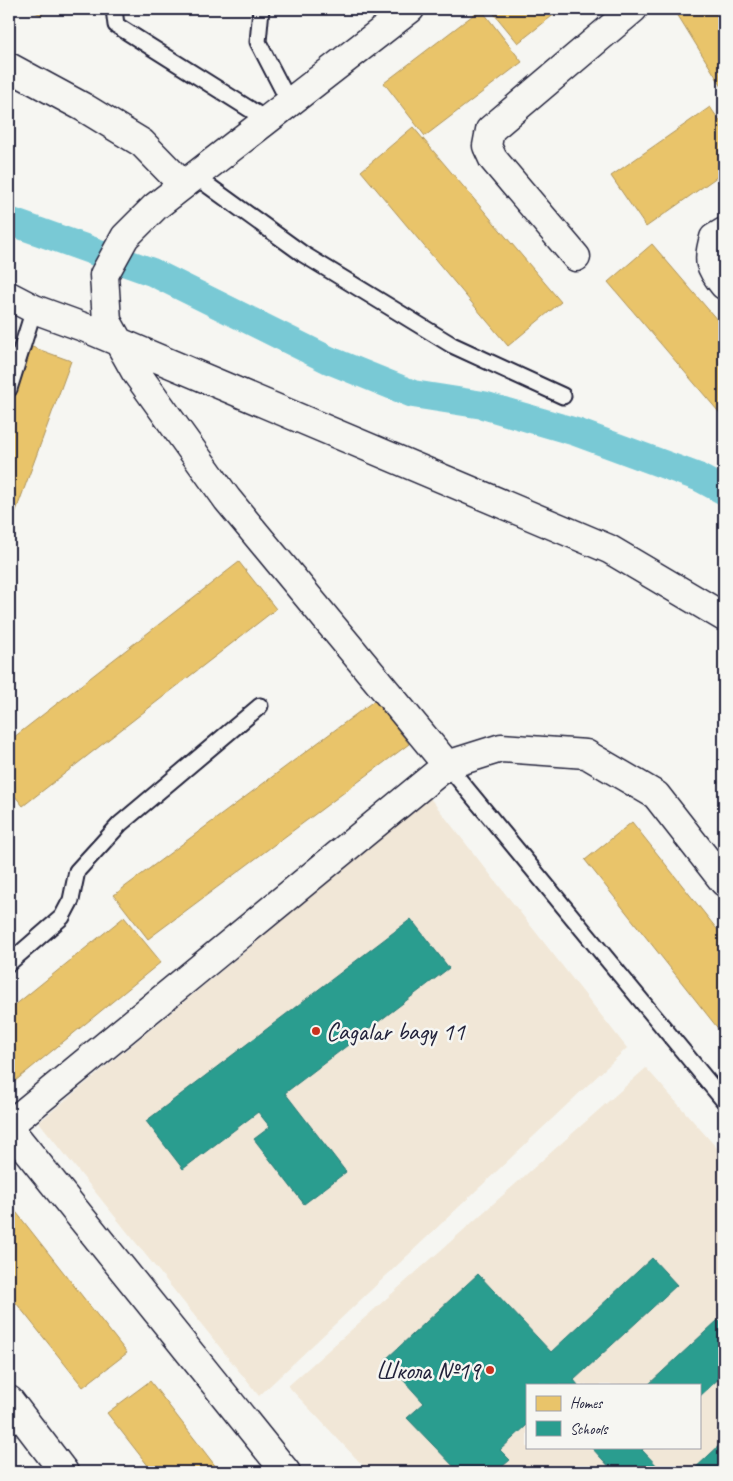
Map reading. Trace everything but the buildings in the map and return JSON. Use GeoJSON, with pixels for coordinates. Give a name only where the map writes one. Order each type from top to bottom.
{"type":"FeatureCollection","features":[{"type":"Feature","properties":{"kind":"street"},"geometry":{"type":"LineString","coordinates":[[410,9],[155,207],[125,237],[104,275],[107,321],[135,372],[227,499],[447,765]]}},
{"type":"Feature","properties":{"kind":"street"},"geometry":{"type":"LineString","coordinates":[[576,257],[493,159],[487,146],[490,130],[633,9]]}},
{"type":"Feature","properties":{"kind":"street"},"geometry":{"type":"LineString","coordinates":[[9,67],[83,107],[142,144],[189,180]]}},
{"type":"Feature","properties":{"kind":"street"},"geometry":{"type":"LineString","coordinates":[[724,232],[714,238],[709,255],[711,270],[724,285]]}},
{"type":"Feature","properties":{"kind":"street"},"geometry":{"type":"LineString","coordinates":[[9,296],[34,309],[609,548],[724,617]]}},
{"type":"Feature","properties":{"kind":"street"},"geometry":{"type":"LineString","coordinates":[[286,1472],[9,1127],[447,765],[502,748],[586,754],[656,795],[724,882]]}},
{"type":"Feature","properties":{"kind":"street"},"geometry":{"type":"LineString","coordinates":[[9,1400],[64,1472]]}},
{"type":"Feature","properties":{"kind":"lane"},"geometry":{"type":"LineString","coordinates":[[114,9],[116,25],[266,120]]}},
{"type":"Feature","properties":{"kind":"lane"},"geometry":{"type":"LineString","coordinates":[[261,9],[258,42],[290,102]]}},
{"type":"Feature","properties":{"kind":"lane"},"geometry":{"type":"LineString","coordinates":[[189,180],[303,254],[452,345],[562,396]]}},
{"type":"Feature","properties":{"kind":"lane"},"geometry":{"type":"LineString","coordinates":[[9,390],[34,309]]}},
{"type":"Feature","properties":{"kind":"lane"},"geometry":{"type":"LineString","coordinates":[[9,963],[62,917],[71,900],[77,871],[120,824],[260,706]]}},
{"type":"Feature","properties":{"kind":"lane"},"geometry":{"type":"LineString","coordinates":[[447,765],[724,1101]]}},
{"type":"Feature","properties":{"kind":"shaded area"},"geometry":{"type":"Polygon","coordinates":[[[430,798],[627,1048],[259,1396],[39,1122],[430,798]]]}},
{"type":"Feature","properties":{"kind":"shaded area"},"geometry":{"type":"Polygon","coordinates":[[[646,1068],[724,1156],[724,1472],[369,1472],[288,1386],[646,1068]]]}},
{"type":"Feature","properties":{"kind":"waterway"},"geometry":{"type":"LineString","coordinates":[[9,221],[152,272],[329,360],[413,394],[483,405],[576,432],[698,477],[724,491]]}},
{"type":"Feature","properties":{"kind":"place","name":"Cagalar bagy 11"},"geometry":{"type":"Point","coordinates":[316,1031]}},
{"type":"Feature","properties":{"kind":"place","name":"Школа №19"},"geometry":{"type":"Point","coordinates":[490,1370]}}]}
